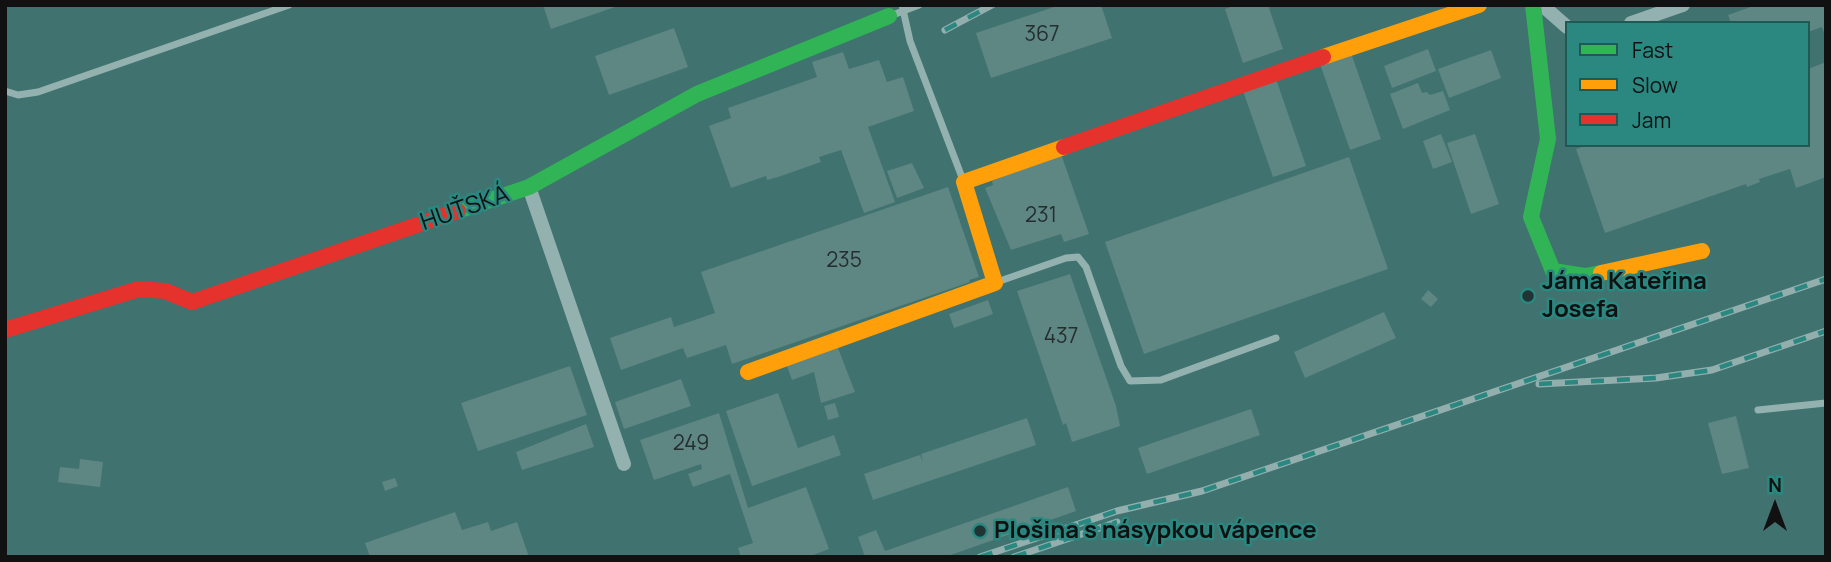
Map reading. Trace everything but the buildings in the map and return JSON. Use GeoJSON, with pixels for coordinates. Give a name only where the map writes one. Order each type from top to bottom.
{"type":"FeatureCollection","features":[{"type":"Feature","properties":{"kind":"street"},"geometry":{"type":"LineString","coordinates":[[748,372],[995,283],[964,182],[1445,14],[1479,5]]}},
{"type":"Feature","properties":{"kind":"street"},"geometry":{"type":"LineString","coordinates":[[1533,5],[1548,139],[1531,217],[1553,271],[1585,276],[1702,251]]}},
{"type":"Feature","properties":{"kind":"street"},"geometry":{"type":"LineString","coordinates":[[1542,5],[1565,25]]}},
{"type":"Feature","properties":{"kind":"street"},"geometry":{"type":"LineString","coordinates":[[1637,21],[1684,5]]}},
{"type":"Feature","properties":{"kind":"street","name":"HUŤSKÁ"},"geometry":{"type":"LineString","coordinates":[[5,330],[139,289],[165,291],[192,302],[529,187],[697,93],[898,11]]}},
{"type":"Feature","properties":{"kind":"street"},"geometry":{"type":"LineString","coordinates":[[529,187],[624,464]]}},
{"type":"Feature","properties":{"kind":"lane"},"geometry":{"type":"LineString","coordinates":[[5,91],[18,95],[38,92],[289,5]]}},
{"type":"Feature","properties":{"kind":"lane","name":"HUŤSKÁ"},"geometry":{"type":"LineString","coordinates":[[898,11],[919,5]]}},
{"type":"Feature","properties":{"kind":"lane"},"geometry":{"type":"LineString","coordinates":[[898,11],[964,182]]}},
{"type":"Feature","properties":{"kind":"lane"},"geometry":{"type":"LineString","coordinates":[[995,283],[1066,258],[1078,257],[1086,267],[1121,366],[1130,381],[1161,380],[1276,338]]}},
{"type":"Feature","properties":{"kind":"lane"},"geometry":{"type":"LineString","coordinates":[[1758,410],[1826,403]]}},
{"type":"Feature","properties":{"kind":"railway"},"geometry":{"type":"LineString","coordinates":[[945,30],[992,5]]}},
{"type":"Feature","properties":{"kind":"railway"},"geometry":{"type":"LineString","coordinates":[[980,557],[1117,511],[1202,491],[1826,279]]}},
{"type":"Feature","properties":{"kind":"railway"},"geometry":{"type":"LineString","coordinates":[[1539,384],[1656,378],[1712,370],[1826,331]]}},
{"type":"Feature","properties":{"kind":"railway"},"geometry":{"type":"LineString","coordinates":[[1014,557],[1117,522]]}},
{"type":"Feature","properties":{"kind":"traffic: fast"},"geometry":{"type":"LineString","coordinates":[[1533,5],[1548,139],[1531,217],[1553,271],[1585,276],[1601,273]]}},
{"type":"Feature","properties":{"kind":"traffic: fast"},"geometry":{"type":"LineString","coordinates":[[458,211],[529,187],[697,94],[889,16]]}},
{"type":"Feature","properties":{"kind":"traffic: slow"},"geometry":{"type":"LineString","coordinates":[[1323,57],[1479,5]]}},
{"type":"Feature","properties":{"kind":"traffic: slow"},"geometry":{"type":"LineString","coordinates":[[748,372],[995,283],[964,182],[1064,147]]}},
{"type":"Feature","properties":{"kind":"traffic: slow"},"geometry":{"type":"LineString","coordinates":[[1601,273],[1702,251]]}},
{"type":"Feature","properties":{"kind":"traffic: jam"},"geometry":{"type":"LineString","coordinates":[[1064,147],[1323,57]]}},
{"type":"Feature","properties":{"kind":"traffic: jam"},"geometry":{"type":"LineString","coordinates":[[5,330],[139,289],[165,291],[192,302],[458,211]]}},
{"type":"Feature","properties":{"kind":"place","name":"Jáma Kateřina Josefa"},"geometry":{"type":"Point","coordinates":[1528,296]}},
{"type":"Feature","properties":{"kind":"place","name":"Plošina s násypkou vápence"},"geometry":{"type":"Point","coordinates":[980,531]}}]}
